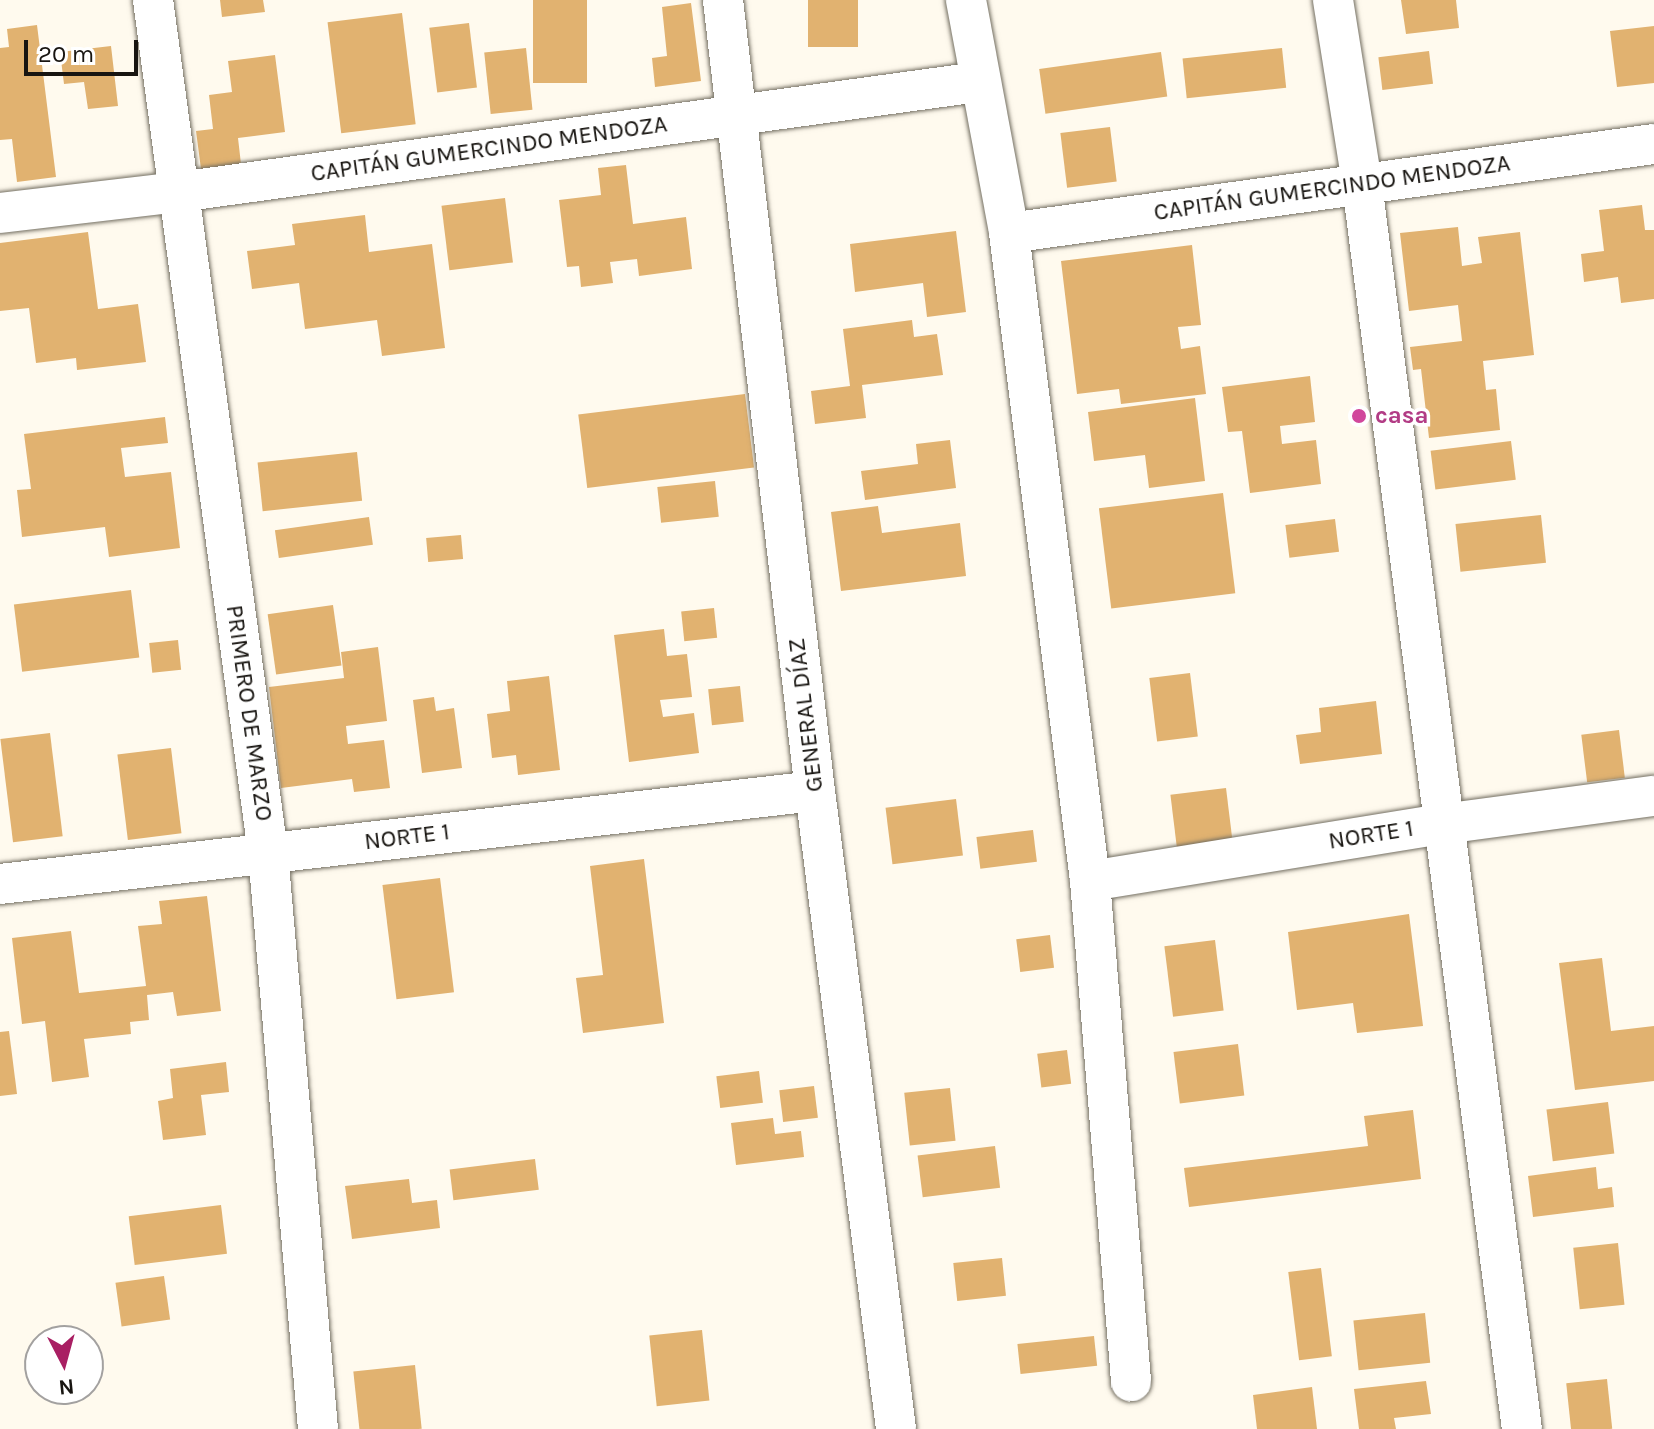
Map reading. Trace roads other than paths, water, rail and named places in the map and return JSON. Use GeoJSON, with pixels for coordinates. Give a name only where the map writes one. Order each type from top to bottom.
{"type":"FeatureCollection","features":[{"type":"Feature","properties":{"kind":"street","name":"PRIMERO DE MARZO"},"geometry":{"type":"LineString","coordinates":[[153,0],[268,853],[318,1429]]}},
{"type":"Feature","properties":{"kind":"street","name":"GENERAL DÍAZ"},"geometry":{"type":"LineString","coordinates":[[723,0],[815,791],[896,1429]]}},
{"type":"Feature","properties":{"kind":"street"},"geometry":{"type":"LineString","coordinates":[[966,0],[978,82],[1009,233],[1090,881],[1131,1381]]}},
{"type":"Feature","properties":{"kind":"street"},"geometry":{"type":"LineString","coordinates":[[1333,0],[1362,184],[1522,1429]]}},
{"type":"Feature","properties":{"kind":"street","name":"CAPITÁN GUMERCINDO MENDOZA"},"geometry":{"type":"LineString","coordinates":[[0,213],[179,192],[978,82]]}},
{"type":"Feature","properties":{"kind":"street","name":"CAPITÁN GUMERCINDO MENDOZA"},"geometry":{"type":"LineString","coordinates":[[1009,233],[1654,144]]}},
{"type":"Feature","properties":{"kind":"street","name":"NORTE 1"},"geometry":{"type":"LineString","coordinates":[[0,884],[815,791]]}},
{"type":"Feature","properties":{"kind":"street","name":"NORTE 1"},"geometry":{"type":"LineString","coordinates":[[1090,881],[1443,824],[1654,796]]}},
{"type":"Feature","properties":{"kind":"place","name":"casa"},"geometry":{"type":"Point","coordinates":[1359,416]}}]}
